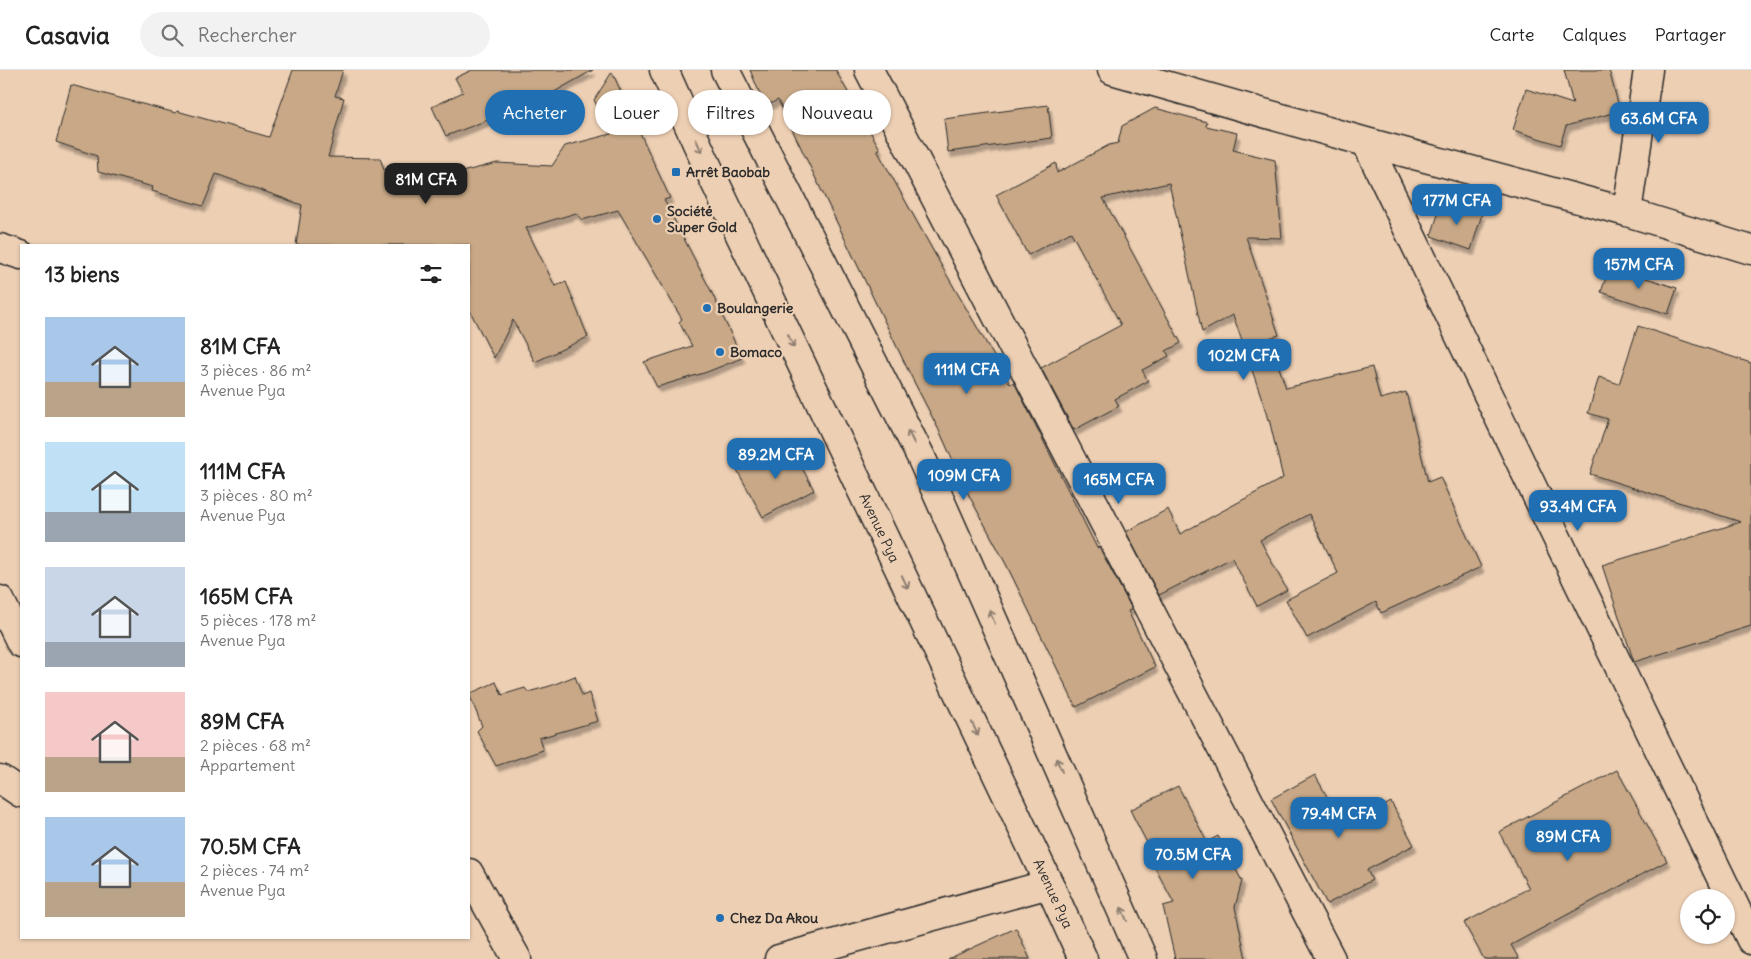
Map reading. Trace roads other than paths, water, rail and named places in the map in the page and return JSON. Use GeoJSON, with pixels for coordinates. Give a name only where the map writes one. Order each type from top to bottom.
{"type":"FeatureCollection","features":[{"type":"Feature","properties":{"kind":"street","name":"Avenue Pya"},"geometry":{"type":"LineString","coordinates":[[664,70],[1083,959]]}},
{"type":"Feature","properties":{"kind":"street"},"geometry":{"type":"LineString","coordinates":[[725,70],[921,457],[1143,959]]}},
{"type":"Feature","properties":{"kind":"street"},"geometry":{"type":"LineString","coordinates":[[869,70],[1331,959]]}},
{"type":"Feature","properties":{"kind":"street"},"geometry":{"type":"LineString","coordinates":[[1112,70],[1366,142],[1627,212],[1751,250]]}},
{"type":"Feature","properties":{"kind":"street"},"geometry":{"type":"LineString","coordinates":[[1627,212],[1648,70]]}},
{"type":"Feature","properties":{"kind":"street"},"geometry":{"type":"LineString","coordinates":[[1366,142],[1751,940]]}},
{"type":"Feature","properties":{"kind":"street"},"geometry":{"type":"LineString","coordinates":[[0,248],[20,254]]}},
{"type":"Feature","properties":{"kind":"street"},"geometry":{"type":"LineString","coordinates":[[0,600],[20,641]]}},
{"type":"Feature","properties":{"kind":"street"},"geometry":{"type":"LineString","coordinates":[[0,779],[20,793]]}},
{"type":"Feature","properties":{"kind":"street"},"geometry":{"type":"LineString","coordinates":[[470,875],[517,959]]}},
{"type":"Feature","properties":{"kind":"street"},"geometry":{"type":"LineString","coordinates":[[779,959],[1049,884]]}},
{"type":"Feature","properties":{"kind":"place","name":"Arrêt Baobab"},"geometry":{"type":"Point","coordinates":[676,172]}},
{"type":"Feature","properties":{"kind":"place","name":"Société Super Gold"},"geometry":{"type":"Point","coordinates":[657,219]}},
{"type":"Feature","properties":{"kind":"place","name":"Boulangerie"},"geometry":{"type":"Point","coordinates":[707,308]}},
{"type":"Feature","properties":{"kind":"place","name":"Bomaco"},"geometry":{"type":"Point","coordinates":[720,352]}},
{"type":"Feature","properties":{"kind":"place","name":"Chez Da Akou"},"geometry":{"type":"Point","coordinates":[720,918]}}]}
